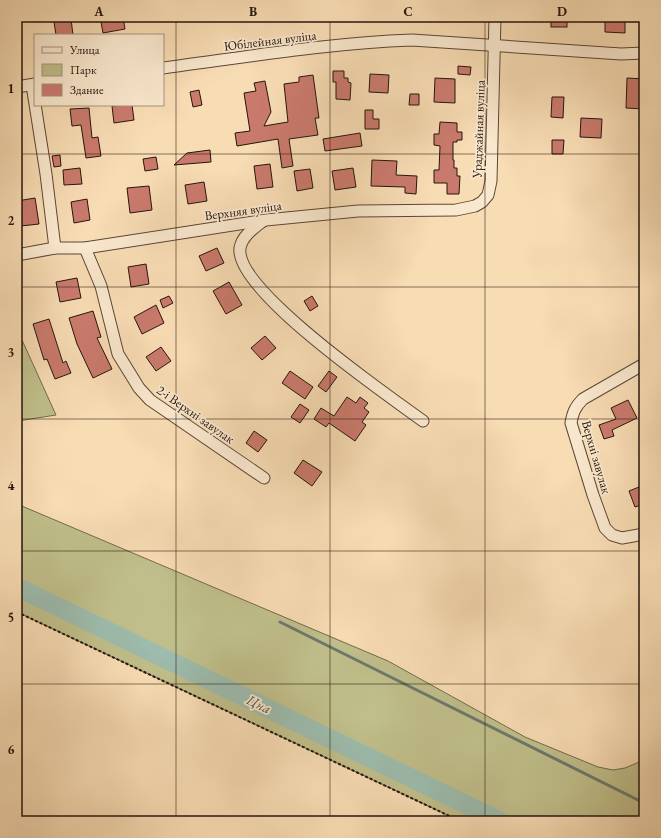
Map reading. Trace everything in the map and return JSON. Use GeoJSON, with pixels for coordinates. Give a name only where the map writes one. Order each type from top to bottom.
{"type":"FeatureCollection","features":[{"type":"Feature","properties":{"kind":"street","name":"Ураджайная вуліца"},"geometry":{"type":"LineString","coordinates":[[475,206],[482,202],[488,194],[491,181],[495,17]]}},
{"type":"Feature","properties":{"kind":"street","name":"Юбілейная вуліца"},"geometry":{"type":"LineString","coordinates":[[164,68],[380,42],[412,40],[621,54],[644,53]]}},
{"type":"Feature","properties":{"kind":"street"},"geometry":{"type":"LineString","coordinates":[[17,88],[33,85]]}},
{"type":"Feature","properties":{"kind":"street"},"geometry":{"type":"LineString","coordinates":[[36,106],[55,248]]}},
{"type":"Feature","properties":{"kind":"street","name":"Верхняя вуліца"},"geometry":{"type":"LineString","coordinates":[[17,255],[55,248],[85,248],[266,220],[358,210],[456,210],[475,206]]}},
{"type":"Feature","properties":{"kind":"street"},"geometry":{"type":"LineString","coordinates":[[266,220],[251,230],[244,238],[240,249],[241,258],[251,277],[273,303],[322,347],[423,422]]}},
{"type":"Feature","properties":{"kind":"street","name":"2-і Верхні завулак"},"geometry":{"type":"LineString","coordinates":[[85,248],[101,286],[118,354],[139,388],[150,400],[264,478]]}},
{"type":"Feature","properties":{"kind":"street","name":"Верхні завулак"},"geometry":{"type":"LineString","coordinates":[[644,364],[583,399],[575,407],[572,414],[572,423],[593,495],[605,528],[612,535],[622,538],[644,534]]}},
{"type":"Feature","properties":{"kind":"path"},"geometry":{"type":"LineString","coordinates":[[17,612],[460,821]]}},
{"type":"Feature","properties":{"kind":"green space"},"geometry":{"type":"Polygon","coordinates":[[[22,340],[56,415],[17,422],[17,341],[22,340]]]}},
{"type":"Feature","properties":{"kind":"green space"},"geometry":{"type":"Polygon","coordinates":[[[17,504],[388,661],[525,737],[598,767],[613,770],[625,768],[644,760],[644,821],[460,821],[17,612],[17,504]]]}},
{"type":"Feature","properties":{"kind":"building"},"geometry":{"type":"Polygon","coordinates":[[[100,17],[123,17],[125,29],[103,33],[100,17]]]}},
{"type":"Feature","properties":{"kind":"building"},"geometry":{"type":"Polygon","coordinates":[[[551,17],[567,17],[567,27],[551,27],[551,17]]]}},
{"type":"Feature","properties":{"kind":"building"},"geometry":{"type":"Polygon","coordinates":[[[605,17],[625,17],[625,33],[605,32],[605,17]]]}},
{"type":"Feature","properties":{"kind":"building"},"geometry":{"type":"Polygon","coordinates":[[[71,19],[73,34],[56,34],[54,22],[71,19]]]}},
{"type":"Feature","properties":{"kind":"building"},"geometry":{"type":"Polygon","coordinates":[[[458,66],[471,67],[470,75],[458,74],[458,66]]]}},
{"type":"Feature","properties":{"kind":"building"},"geometry":{"type":"Polygon","coordinates":[[[333,71],[344,71],[344,78],[348,78],[348,82],[351,83],[350,100],[336,99],[336,82],[333,82],[333,71]]]}},
{"type":"Feature","properties":{"kind":"building"},"geometry":{"type":"Polygon","coordinates":[[[370,74],[389,75],[388,93],[369,92],[370,74]]]}},
{"type":"Feature","properties":{"kind":"building"},"geometry":{"type":"Polygon","coordinates":[[[313,75],[319,118],[315,118],[318,135],[289,139],[293,166],[282,168],[278,139],[237,146],[235,133],[250,131],[244,93],[256,91],[254,83],[265,81],[271,112],[264,126],[288,122],[284,84],[299,82],[299,77],[313,75]]]}},
{"type":"Feature","properties":{"kind":"building"},"geometry":{"type":"Polygon","coordinates":[[[435,78],[455,79],[455,103],[434,102],[435,78]]]}},
{"type":"Feature","properties":{"kind":"building"},"geometry":{"type":"Polygon","coordinates":[[[627,78],[644,79],[644,109],[626,108],[627,78]]]}},
{"type":"Feature","properties":{"kind":"building"},"geometry":{"type":"Polygon","coordinates":[[[199,90],[202,105],[193,107],[190,92],[199,90]]]}},
{"type":"Feature","properties":{"kind":"building"},"geometry":{"type":"Polygon","coordinates":[[[410,94],[419,94],[419,105],[409,105],[410,94]]]}},
{"type":"Feature","properties":{"kind":"building"},"geometry":{"type":"Polygon","coordinates":[[[552,97],[564,97],[563,118],[551,117],[552,97]]]}},
{"type":"Feature","properties":{"kind":"building"},"geometry":{"type":"Polygon","coordinates":[[[112,106],[132,106],[134,120],[114,123],[112,106]]]}},
{"type":"Feature","properties":{"kind":"building"},"geometry":{"type":"Polygon","coordinates":[[[89,108],[92,138],[98,137],[101,156],[86,158],[81,125],[72,126],[70,109],[89,108]]]}},
{"type":"Feature","properties":{"kind":"building"},"geometry":{"type":"Polygon","coordinates":[[[365,110],[373,110],[373,119],[379,119],[379,129],[365,129],[365,110]]]}},
{"type":"Feature","properties":{"kind":"building"},"geometry":{"type":"Polygon","coordinates":[[[581,118],[602,119],[601,138],[580,137],[581,118]]]}},
{"type":"Feature","properties":{"kind":"building"},"geometry":{"type":"Polygon","coordinates":[[[440,122],[457,123],[457,132],[462,132],[462,140],[453,142],[454,168],[457,168],[457,176],[460,176],[459,194],[447,194],[447,183],[434,183],[434,170],[439,170],[440,146],[434,145],[434,134],[439,134],[440,122]]]}},
{"type":"Feature","properties":{"kind":"building"},"geometry":{"type":"Polygon","coordinates":[[[360,133],[362,146],[325,151],[323,139],[360,133]]]}},
{"type":"Feature","properties":{"kind":"building"},"geometry":{"type":"Polygon","coordinates":[[[552,140],[564,140],[563,154],[552,154],[552,140]]]}},
{"type":"Feature","properties":{"kind":"building"},"geometry":{"type":"Polygon","coordinates":[[[210,150],[211,162],[174,165],[187,153],[210,150]]]}},
{"type":"Feature","properties":{"kind":"building"},"geometry":{"type":"Polygon","coordinates":[[[60,155],[61,166],[54,167],[52,156],[60,155]]]}},
{"type":"Feature","properties":{"kind":"building"},"geometry":{"type":"Polygon","coordinates":[[[156,157],[158,169],[145,171],[143,159],[156,157]]]}},
{"type":"Feature","properties":{"kind":"building"},"geometry":{"type":"Polygon","coordinates":[[[372,160],[397,161],[396,175],[417,176],[416,194],[405,193],[405,187],[371,186],[372,160]]]}},
{"type":"Feature","properties":{"kind":"building"},"geometry":{"type":"Polygon","coordinates":[[[270,164],[273,187],[257,189],[254,166],[270,164]]]}},
{"type":"Feature","properties":{"kind":"building"},"geometry":{"type":"Polygon","coordinates":[[[80,168],[82,184],[64,185],[63,170],[80,168]]]}},
{"type":"Feature","properties":{"kind":"building"},"geometry":{"type":"Polygon","coordinates":[[[353,168],[356,187],[335,190],[332,171],[353,168]]]}},
{"type":"Feature","properties":{"kind":"building"},"geometry":{"type":"Polygon","coordinates":[[[310,169],[313,188],[297,191],[294,171],[310,169]]]}},
{"type":"Feature","properties":{"kind":"building"},"geometry":{"type":"Polygon","coordinates":[[[204,182],[207,201],[188,204],[185,185],[204,182]]]}},
{"type":"Feature","properties":{"kind":"building"},"geometry":{"type":"Polygon","coordinates":[[[149,186],[152,210],[130,213],[127,188],[149,186]]]}},
{"type":"Feature","properties":{"kind":"building"},"geometry":{"type":"Polygon","coordinates":[[[35,198],[39,224],[21,226],[17,201],[35,198]]]}},
{"type":"Feature","properties":{"kind":"building"},"geometry":{"type":"Polygon","coordinates":[[[87,199],[90,220],[74,223],[71,202],[87,199]]]}},
{"type":"Feature","properties":{"kind":"building"},"geometry":{"type":"Polygon","coordinates":[[[217,248],[224,263],[206,271],[199,256],[217,248]]]}},
{"type":"Feature","properties":{"kind":"building"},"geometry":{"type":"Polygon","coordinates":[[[146,264],[149,284],[131,287],[128,267],[146,264]]]}},
{"type":"Feature","properties":{"kind":"building"},"geometry":{"type":"Polygon","coordinates":[[[77,278],[81,298],[60,302],[56,282],[77,278]]]}},
{"type":"Feature","properties":{"kind":"building"},"geometry":{"type":"Polygon","coordinates":[[[229,282],[242,305],[226,314],[213,291],[229,282]]]}},
{"type":"Feature","properties":{"kind":"building"},"geometry":{"type":"Polygon","coordinates":[[[169,296],[173,303],[163,308],[160,300],[169,296]]]}},
{"type":"Feature","properties":{"kind":"building"},"geometry":{"type":"Polygon","coordinates":[[[312,296],[318,306],[310,311],[304,301],[312,296]]]}},
{"type":"Feature","properties":{"kind":"building"},"geometry":{"type":"Polygon","coordinates":[[[156,305],[164,323],[142,334],[134,317],[156,305]]]}},
{"type":"Feature","properties":{"kind":"building"},"geometry":{"type":"Polygon","coordinates":[[[93,311],[101,337],[97,338],[112,369],[93,378],[77,344],[69,318],[93,311]]]}},
{"type":"Feature","properties":{"kind":"building"},"geometry":{"type":"Polygon","coordinates":[[[49,319],[63,363],[66,361],[71,373],[55,379],[47,359],[44,360],[33,324],[49,319]]]}},
{"type":"Feature","properties":{"kind":"building"},"geometry":{"type":"Polygon","coordinates":[[[265,336],[276,348],[262,360],[251,348],[265,336]]]}},
{"type":"Feature","properties":{"kind":"building"},"geometry":{"type":"Polygon","coordinates":[[[161,347],[171,361],[156,371],[146,357],[161,347]]]}},
{"type":"Feature","properties":{"kind":"building"},"geometry":{"type":"Polygon","coordinates":[[[290,371],[313,387],[305,399],[282,383],[290,371]]]}},
{"type":"Feature","properties":{"kind":"building"},"geometry":{"type":"Polygon","coordinates":[[[329,371],[337,377],[326,392],[318,386],[329,371]]]}},
{"type":"Feature","properties":{"kind":"building"},"geometry":{"type":"Polygon","coordinates":[[[347,397],[356,403],[360,397],[368,403],[364,408],[369,412],[362,422],[366,425],[355,441],[329,423],[326,427],[314,419],[321,408],[334,416],[347,397]]]}},
{"type":"Feature","properties":{"kind":"building"},"geometry":{"type":"Polygon","coordinates":[[[628,400],[637,418],[612,430],[614,436],[604,439],[599,425],[616,419],[611,408],[628,400]]]}},
{"type":"Feature","properties":{"kind":"building"},"geometry":{"type":"Polygon","coordinates":[[[300,404],[309,410],[300,423],[291,417],[300,404]]]}},
{"type":"Feature","properties":{"kind":"building"},"geometry":{"type":"Polygon","coordinates":[[[254,431],[267,440],[258,452],[246,443],[254,431]]]}},
{"type":"Feature","properties":{"kind":"building"},"geometry":{"type":"Polygon","coordinates":[[[303,460],[322,472],[312,486],[294,473],[303,460]]]}},
{"type":"Feature","properties":{"kind":"building"},"geometry":{"type":"Polygon","coordinates":[[[644,485],[644,504],[635,507],[629,491],[644,485]]]}},
{"type":"Feature","properties":{"kind":"waterway","name":"Цна"},"geometry":{"type":"LineString","coordinates":[[17,587],[500,821]]}},
{"type":"Feature","properties":{"kind":"waterway"},"geometry":{"type":"LineString","coordinates":[[280,622],[644,803]]}}]}
